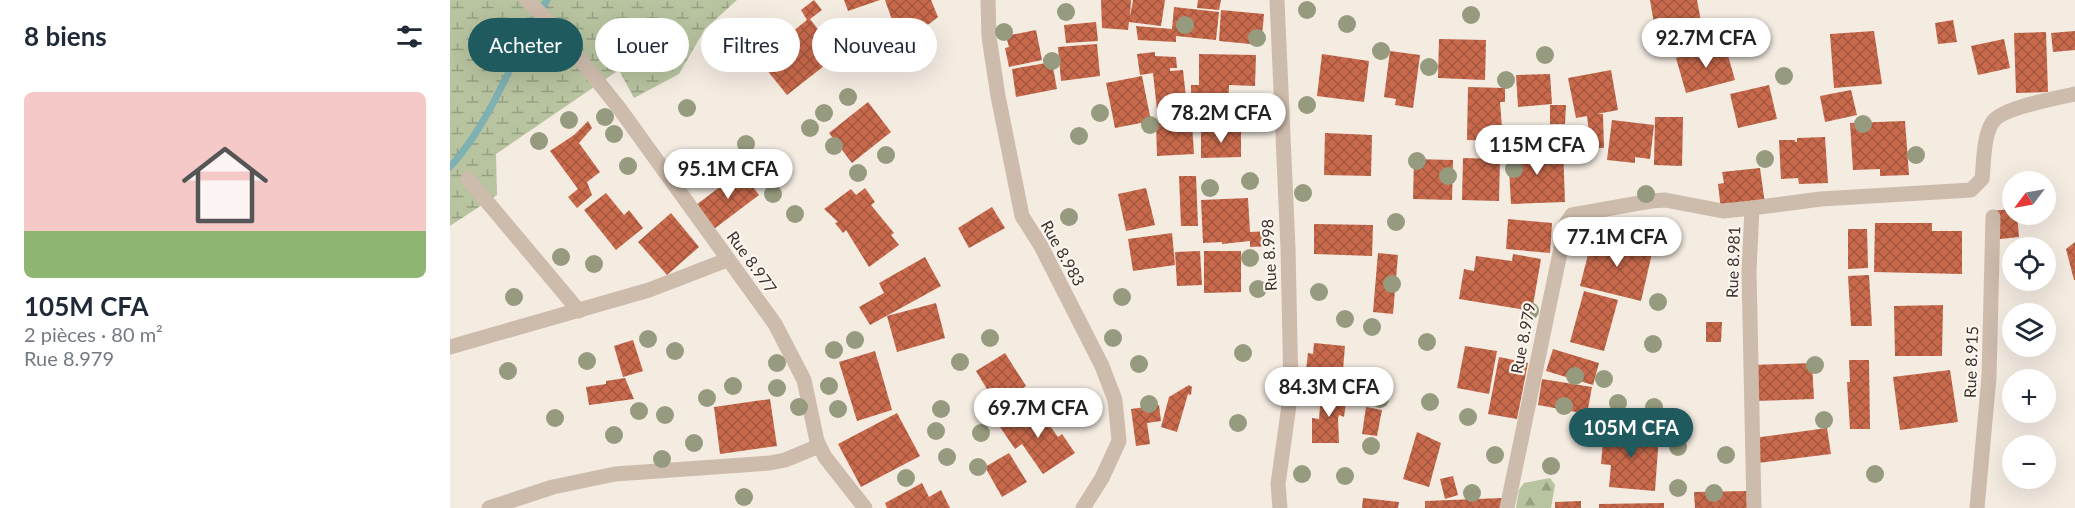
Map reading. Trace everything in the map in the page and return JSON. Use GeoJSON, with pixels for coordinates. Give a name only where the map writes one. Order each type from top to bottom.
{"type":"FeatureCollection","features":[{"type":"Feature","properties":{"kind":"street","name":"Rue 8.977"},"geometry":{"type":"LineString","coordinates":[[527,0],[555,28],[619,108],[775,324],[804,380],[819,446],[865,508]]}},
{"type":"Feature","properties":{"kind":"street","name":"Rue 8.983"},"geometry":{"type":"LineString","coordinates":[[988,0],[989,38],[998,96],[1022,216],[1087,336],[1115,400],[1119,441],[1102,478],[1083,508]]}},
{"type":"Feature","properties":{"kind":"street","name":"Rue 8.998"},"geometry":{"type":"LineString","coordinates":[[1277,0],[1288,248],[1291,391],[1278,484],[1280,508]]}},
{"type":"Feature","properties":{"kind":"street","name":"Rue 8.981"},"geometry":{"type":"LineString","coordinates":[[1754,508],[1749,282],[1752,208],[1821,199],[1964,191],[1977,185],[1983,179],[1988,131],[1993,121],[2003,113],[2075,93]]}},
{"type":"Feature","properties":{"kind":"street"},"geometry":{"type":"LineString","coordinates":[[468,179],[579,311]]}},
{"type":"Feature","properties":{"kind":"street","name":"Rue 8.979"},"geometry":{"type":"LineString","coordinates":[[1507,508],[1566,224],[1572,215],[1658,200],[1723,211],[1752,208]]}},
{"type":"Feature","properties":{"kind":"street","name":"Rue 8.915"},"geometry":{"type":"LineString","coordinates":[[1977,508],[1989,378],[1993,217]]}},
{"type":"Feature","properties":{"kind":"street"},"geometry":{"type":"LineString","coordinates":[[450,347],[649,290],[727,260]]}},
{"type":"Feature","properties":{"kind":"street"},"geometry":{"type":"LineString","coordinates":[[489,508],[553,487],[615,474],[785,460],[819,446]]}},
{"type":"Feature","properties":{"kind":"green space"},"geometry":{"type":"Polygon","coordinates":[[[450,0],[737,0],[717,18],[701,18],[701,36],[689,57],[689,18],[595,18],[595,72],[616,72],[496,154],[497,195],[450,226],[450,0]]]}},
{"type":"Feature","properties":{"kind":"green space"},"geometry":{"type":"Polygon","coordinates":[[[620,72],[680,72],[679,74],[634,98],[620,72]]]}},
{"type":"Feature","properties":{"kind":"green space"},"geometry":{"type":"Polygon","coordinates":[[[1550,478],[1555,485],[1551,508],[1516,508],[1519,490],[1524,483],[1550,478]]]}},
{"type":"Feature","properties":{"kind":"building"},"geometry":{"type":"Polygon","coordinates":[[[814,0],[822,10],[810,19],[812,22],[812,72],[816,72],[787,95],[768,72],[800,72],[800,26],[807,20],[801,10],[814,0]]]}},
{"type":"Feature","properties":{"kind":"building"},"geometry":{"type":"Polygon","coordinates":[[[844,0],[880,0],[848,11],[844,0]]]}},
{"type":"Feature","properties":{"kind":"building"},"geometry":{"type":"Polygon","coordinates":[[[885,0],[931,0],[938,17],[937,18],[891,18],[885,0]]]}},
{"type":"Feature","properties":{"kind":"building"},"geometry":{"type":"Polygon","coordinates":[[[1101,0],[1131,0],[1130,17],[1133,0],[1165,0],[1161,26],[1129,22],[1128,30],[1102,28],[1101,0]]]}},
{"type":"Feature","properties":{"kind":"building"},"geometry":{"type":"Polygon","coordinates":[[[1198,0],[1221,0],[1219,10],[1197,8],[1198,0]]]}},
{"type":"Feature","properties":{"kind":"building"},"geometry":{"type":"Polygon","coordinates":[[[1650,0],[1697,0],[1702,27],[1656,35],[1650,0]]]}},
{"type":"Feature","properties":{"kind":"building"},"geometry":{"type":"Polygon","coordinates":[[[1174,7],[1219,12],[1216,40],[1176,36],[1176,42],[1138,40],[1136,26],[1172,29],[1174,7]]]}},
{"type":"Feature","properties":{"kind":"building"},"geometry":{"type":"Polygon","coordinates":[[[1221,10],[1264,14],[1261,45],[1219,41],[1221,10]]]}},
{"type":"Feature","properties":{"kind":"building"},"geometry":{"type":"Polygon","coordinates":[[[1953,20],[1957,42],[1938,44],[1935,23],[1953,20]]]}},
{"type":"Feature","properties":{"kind":"building"},"geometry":{"type":"Polygon","coordinates":[[[1096,22],[1098,41],[1066,43],[1064,25],[1096,22]]]}},
{"type":"Feature","properties":{"kind":"building"},"geometry":{"type":"Polygon","coordinates":[[[1036,30],[1042,60],[1009,67],[1005,48],[1009,47],[1006,36],[1036,30]]]}},
{"type":"Feature","properties":{"kind":"building"},"geometry":{"type":"Polygon","coordinates":[[[1874,31],[1882,84],[1834,88],[1830,34],[1874,31]]]}},
{"type":"Feature","properties":{"kind":"building"},"geometry":{"type":"Polygon","coordinates":[[[2075,31],[2075,50],[2053,52],[2051,33],[2075,31]]]}},
{"type":"Feature","properties":{"kind":"building"},"geometry":{"type":"Polygon","coordinates":[[[2046,32],[2048,92],[2016,93],[2014,33],[2046,32]]]}},
{"type":"Feature","properties":{"kind":"building"},"geometry":{"type":"Polygon","coordinates":[[[1439,39],[1486,40],[1485,80],[1438,78],[1439,39]]]}},
{"type":"Feature","properties":{"kind":"building"},"geometry":{"type":"Polygon","coordinates":[[[2004,39],[2010,68],[1978,75],[1971,46],[2004,39]]]}},
{"type":"Feature","properties":{"kind":"building"},"geometry":{"type":"Polygon","coordinates":[[[1097,44],[1100,76],[1061,81],[1058,47],[1097,44]]]}},
{"type":"Feature","properties":{"kind":"building"},"geometry":{"type":"Polygon","coordinates":[[[1725,45],[1735,80],[1686,93],[1676,58],[1725,45]]]}},
{"type":"Feature","properties":{"kind":"building"},"geometry":{"type":"Polygon","coordinates":[[[1390,51],[1420,55],[1413,108],[1395,105],[1396,99],[1384,97],[1390,51]]]}},
{"type":"Feature","properties":{"kind":"building"},"geometry":{"type":"Polygon","coordinates":[[[1155,52],[1155,56],[1176,57],[1177,68],[1170,68],[1170,71],[1183,70],[1188,116],[1158,119],[1153,73],[1140,75],[1137,54],[1155,52]]]}},
{"type":"Feature","properties":{"kind":"building"},"geometry":{"type":"Polygon","coordinates":[[[1199,54],[1256,55],[1255,86],[1229,85],[1228,121],[1191,120],[1191,85],[1199,85],[1199,54]]]}},
{"type":"Feature","properties":{"kind":"building"},"geometry":{"type":"Polygon","coordinates":[[[1322,54],[1369,61],[1364,102],[1317,96],[1322,54]]]}},
{"type":"Feature","properties":{"kind":"building"},"geometry":{"type":"Polygon","coordinates":[[[1052,62],[1057,89],[1016,97],[1012,69],[1052,62]]]}},
{"type":"Feature","properties":{"kind":"building"},"geometry":{"type":"Polygon","coordinates":[[[1611,70],[1618,110],[1597,114],[1603,114],[1604,148],[1587,148],[1587,139],[1590,140],[1587,116],[1576,118],[1568,78],[1611,70]]]}},
{"type":"Feature","properties":{"kind":"building"},"geometry":{"type":"Polygon","coordinates":[[[1550,74],[1552,104],[1518,107],[1516,75],[1550,74]]]}},
{"type":"Feature","properties":{"kind":"building"},"geometry":{"type":"Polygon","coordinates":[[[1142,76],[1151,121],[1115,128],[1106,83],[1142,76]]]}},
{"type":"Feature","properties":{"kind":"building"},"geometry":{"type":"Polygon","coordinates":[[[1769,85],[1777,119],[1738,128],[1730,94],[1769,85]]]}},
{"type":"Feature","properties":{"kind":"building"},"geometry":{"type":"Polygon","coordinates":[[[1468,87],[1505,88],[1505,102],[1500,102],[1503,141],[1467,140],[1468,87]]]}},
{"type":"Feature","properties":{"kind":"building"},"geometry":{"type":"Polygon","coordinates":[[[1851,90],[1857,115],[1825,122],[1820,96],[1851,90]]]}},
{"type":"Feature","properties":{"kind":"building"},"geometry":{"type":"Polygon","coordinates":[[[868,102],[891,132],[852,163],[829,133],[868,102]]]}},
{"type":"Feature","properties":{"kind":"building"},"geometry":{"type":"Polygon","coordinates":[[[1550,105],[1566,105],[1565,124],[1550,124],[1550,105]]]}},
{"type":"Feature","properties":{"kind":"building"},"geometry":{"type":"Polygon","coordinates":[[[1655,117],[1683,117],[1682,166],[1654,165],[1655,117]]]}},
{"type":"Feature","properties":{"kind":"building"},"geometry":{"type":"Polygon","coordinates":[[[1612,120],[1654,125],[1650,159],[1635,157],[1635,163],[1607,160],[1612,120]]]}},
{"type":"Feature","properties":{"kind":"building"},"geometry":{"type":"Polygon","coordinates":[[[588,121],[592,128],[579,143],[600,172],[587,182],[592,195],[577,208],[568,197],[578,189],[550,151],[574,135],[588,121]]]}},
{"type":"Feature","properties":{"kind":"building"},"geometry":{"type":"Polygon","coordinates":[[[1905,121],[1909,175],[1880,176],[1880,169],[1853,170],[1850,123],[1905,121]]]}},
{"type":"Feature","properties":{"kind":"building"},"geometry":{"type":"Polygon","coordinates":[[[1156,123],[1192,123],[1194,154],[1157,156],[1156,123]]]}},
{"type":"Feature","properties":{"kind":"building"},"geometry":{"type":"Polygon","coordinates":[[[1241,129],[1241,157],[1201,158],[1201,130],[1241,129]]]}},
{"type":"Feature","properties":{"kind":"building"},"geometry":{"type":"Polygon","coordinates":[[[1325,133],[1372,135],[1371,176],[1324,175],[1325,133]]]}},
{"type":"Feature","properties":{"kind":"building"},"geometry":{"type":"Polygon","coordinates":[[[1825,137],[1828,183],[1799,184],[1798,178],[1781,179],[1779,140],[1797,142],[1797,138],[1825,137]]]}},
{"type":"Feature","properties":{"kind":"building"},"geometry":{"type":"Polygon","coordinates":[[[1563,148],[1565,202],[1511,204],[1508,150],[1563,148]]]}},
{"type":"Feature","properties":{"kind":"building"},"geometry":{"type":"Polygon","coordinates":[[[1463,158],[1500,159],[1499,201],[1462,200],[1463,158]]]}},
{"type":"Feature","properties":{"kind":"building"},"geometry":{"type":"Polygon","coordinates":[[[1414,159],[1453,160],[1452,200],[1413,199],[1414,159]]]}},
{"type":"Feature","properties":{"kind":"building"},"geometry":{"type":"Polygon","coordinates":[[[1760,168],[1765,204],[1721,210],[1718,184],[1724,183],[1722,172],[1760,168]]]}},
{"type":"Feature","properties":{"kind":"building"},"geometry":{"type":"Polygon","coordinates":[[[741,171],[759,195],[714,229],[696,205],[741,171]]]}},
{"type":"Feature","properties":{"kind":"building"},"geometry":{"type":"Polygon","coordinates":[[[1179,176],[1196,176],[1198,226],[1181,226],[1179,176]]]}},
{"type":"Feature","properties":{"kind":"building"},"geometry":{"type":"Polygon","coordinates":[[[865,188],[875,202],[871,205],[894,233],[891,235],[899,245],[869,267],[846,230],[843,233],[835,223],[838,222],[824,209],[851,189],[856,195],[865,188]]]}},
{"type":"Feature","properties":{"kind":"building"},"geometry":{"type":"Polygon","coordinates":[[[1146,188],[1155,225],[1126,231],[1118,194],[1146,188]]]}},
{"type":"Feature","properties":{"kind":"building"},"geometry":{"type":"Polygon","coordinates":[[[606,193],[624,215],[629,210],[643,228],[616,250],[584,210],[606,193]]]}},
{"type":"Feature","properties":{"kind":"building"},"geometry":{"type":"Polygon","coordinates":[[[1248,198],[1250,232],[1270,231],[1271,246],[1250,247],[1250,241],[1222,244],[1222,242],[1203,243],[1201,200],[1248,198]]]}},
{"type":"Feature","properties":{"kind":"building"},"geometry":{"type":"Polygon","coordinates":[[[992,207],[1005,228],[969,248],[958,228],[992,207]]]}},
{"type":"Feature","properties":{"kind":"building"},"geometry":{"type":"Polygon","coordinates":[[[2002,210],[2002,225],[2018,225],[2019,237],[2002,237],[2002,239],[1992,240],[1989,211],[2002,210]]]}},
{"type":"Feature","properties":{"kind":"building"},"geometry":{"type":"Polygon","coordinates":[[[671,213],[699,247],[667,275],[638,242],[671,213]]]}},
{"type":"Feature","properties":{"kind":"building"},"geometry":{"type":"Polygon","coordinates":[[[1508,219],[1552,223],[1550,253],[1506,249],[1508,219]]]}},
{"type":"Feature","properties":{"kind":"building"},"geometry":{"type":"Polygon","coordinates":[[[1875,223],[1932,223],[1932,231],[1962,231],[1962,274],[1874,272],[1875,223]]]}},
{"type":"Feature","properties":{"kind":"building"},"geometry":{"type":"Polygon","coordinates":[[[1314,224],[1373,225],[1372,256],[1314,254],[1314,224]]]}},
{"type":"Feature","properties":{"kind":"building"},"geometry":{"type":"Polygon","coordinates":[[[1848,229],[1867,229],[1868,268],[1848,269],[1848,229]]]}},
{"type":"Feature","properties":{"kind":"building"},"geometry":{"type":"Polygon","coordinates":[[[1172,233],[1175,265],[1133,271],[1128,239],[1172,233]]]}},
{"type":"Feature","properties":{"kind":"building"},"geometry":{"type":"Polygon","coordinates":[[[1593,235],[1653,249],[1641,301],[1580,286],[1593,235]]]}},
{"type":"Feature","properties":{"kind":"building"},"geometry":{"type":"Polygon","coordinates":[[[2075,242],[2075,280],[2074,280],[2066,249],[2075,242]]]}},
{"type":"Feature","properties":{"kind":"building"},"geometry":{"type":"Polygon","coordinates":[[[1200,251],[1202,285],[1177,286],[1175,252],[1200,251]]]}},
{"type":"Feature","properties":{"kind":"building"},"geometry":{"type":"Polygon","coordinates":[[[1204,251],[1241,251],[1241,292],[1204,293],[1204,251]]]}},
{"type":"Feature","properties":{"kind":"building"},"geometry":{"type":"Polygon","coordinates":[[[1378,253],[1398,255],[1393,314],[1373,312],[1378,253]]]}},
{"type":"Feature","properties":{"kind":"building"},"geometry":{"type":"Polygon","coordinates":[[[1513,254],[1541,259],[1532,311],[1459,299],[1464,269],[1474,271],[1476,256],[1512,261],[1513,254]]]}},
{"type":"Feature","properties":{"kind":"building"},"geometry":{"type":"Polygon","coordinates":[[[925,257],[941,286],[870,325],[859,307],[884,293],[879,283],[925,257]]]}},
{"type":"Feature","properties":{"kind":"building"},"geometry":{"type":"Polygon","coordinates":[[[1869,275],[1872,326],[1851,326],[1848,276],[1869,275]]]}},
{"type":"Feature","properties":{"kind":"building"},"geometry":{"type":"Polygon","coordinates":[[[1584,291],[1618,300],[1604,351],[1570,342],[1584,291]]]}},
{"type":"Feature","properties":{"kind":"building"},"geometry":{"type":"Polygon","coordinates":[[[936,303],[945,338],[897,352],[887,316],[936,303]]]}},
{"type":"Feature","properties":{"kind":"building"},"geometry":{"type":"Polygon","coordinates":[[[1943,305],[1942,356],[1895,356],[1894,306],[1943,305]]]}},
{"type":"Feature","properties":{"kind":"building"},"geometry":{"type":"Polygon","coordinates":[[[1706,322],[1722,322],[1721,342],[1706,342],[1706,322]]]}},
{"type":"Feature","properties":{"kind":"building"},"geometry":{"type":"Polygon","coordinates":[[[633,340],[643,371],[623,377],[614,346],[633,340]]]}},
{"type":"Feature","properties":{"kind":"building"},"geometry":{"type":"Polygon","coordinates":[[[1314,343],[1345,346],[1342,382],[1305,379],[1308,353],[1313,354],[1314,343]]]}},
{"type":"Feature","properties":{"kind":"building"},"geometry":{"type":"Polygon","coordinates":[[[1465,346],[1497,351],[1489,394],[1457,388],[1465,346]]]}},
{"type":"Feature","properties":{"kind":"building"},"geometry":{"type":"Polygon","coordinates":[[[1553,349],[1599,363],[1593,385],[1546,371],[1553,349]]]}},
{"type":"Feature","properties":{"kind":"building"},"geometry":{"type":"Polygon","coordinates":[[[875,351],[892,410],[857,421],[839,362],[875,351]]]}},
{"type":"Feature","properties":{"kind":"building"},"geometry":{"type":"Polygon","coordinates":[[[1005,353],[1026,386],[996,404],[976,371],[1005,353]]]}},
{"type":"Feature","properties":{"kind":"building"},"geometry":{"type":"Polygon","coordinates":[[[1499,357],[1528,363],[1517,419],[1488,414],[1499,357]]]}},
{"type":"Feature","properties":{"kind":"building"},"geometry":{"type":"Polygon","coordinates":[[[1849,360],[1869,360],[1870,429],[1850,429],[1847,382],[1850,382],[1849,360]]]}},
{"type":"Feature","properties":{"kind":"building"},"geometry":{"type":"Polygon","coordinates":[[[1812,363],[1814,399],[1754,401],[1753,365],[1812,363]]]}},
{"type":"Feature","properties":{"kind":"building"},"geometry":{"type":"Polygon","coordinates":[[[1950,370],[1958,422],[1900,430],[1893,377],[1950,370]]]}},
{"type":"Feature","properties":{"kind":"building"},"geometry":{"type":"Polygon","coordinates":[[[625,378],[634,399],[589,405],[586,387],[625,378]]]}},
{"type":"Feature","properties":{"kind":"building"},"geometry":{"type":"Polygon","coordinates":[[[1542,379],[1592,387],[1587,414],[1538,405],[1542,379]]]}},
{"type":"Feature","properties":{"kind":"building"},"geometry":{"type":"Polygon","coordinates":[[[1189,385],[1192,387],[1191,395],[1188,394],[1177,432],[1161,427],[1169,397],[1189,385]]]}},
{"type":"Feature","properties":{"kind":"building"},"geometry":{"type":"Polygon","coordinates":[[[1337,391],[1347,394],[1344,417],[1339,415],[1338,419],[1339,443],[1312,443],[1312,418],[1319,419],[1321,395],[1337,391]]]}},
{"type":"Feature","properties":{"kind":"building"},"geometry":{"type":"Polygon","coordinates":[[[770,399],[777,446],[720,454],[714,407],[770,399]]]}},
{"type":"Feature","properties":{"kind":"building"},"geometry":{"type":"Polygon","coordinates":[[[1034,404],[1058,437],[1062,434],[1075,453],[1043,474],[1022,444],[1015,449],[1000,427],[1034,404]]]}},
{"type":"Feature","properties":{"kind":"building"},"geometry":{"type":"Polygon","coordinates":[[[1159,405],[1161,421],[1147,423],[1150,444],[1136,446],[1131,409],[1159,405]]]}},
{"type":"Feature","properties":{"kind":"building"},"geometry":{"type":"Polygon","coordinates":[[[1366,407],[1382,410],[1377,436],[1362,434],[1366,407]]]}},
{"type":"Feature","properties":{"kind":"building"},"geometry":{"type":"Polygon","coordinates":[[[897,413],[920,456],[861,487],[838,444],[897,413]]]}},
{"type":"Feature","properties":{"kind":"building"},"geometry":{"type":"Polygon","coordinates":[[[1827,428],[1831,454],[1750,464],[1746,439],[1827,428]]]}},
{"type":"Feature","properties":{"kind":"building"},"geometry":{"type":"Polygon","coordinates":[[[1604,430],[1659,435],[1655,491],[1609,487],[1611,465],[1601,464],[1604,430]]]}},
{"type":"Feature","properties":{"kind":"building"},"geometry":{"type":"Polygon","coordinates":[[[1417,432],[1441,443],[1429,487],[1403,479],[1417,432]]]}},
{"type":"Feature","properties":{"kind":"building"},"geometry":{"type":"Polygon","coordinates":[[[1009,453],[1027,482],[1002,497],[985,467],[1009,453]]]}},
{"type":"Feature","properties":{"kind":"building"},"geometry":{"type":"Polygon","coordinates":[[[1453,476],[1458,495],[1445,499],[1440,479],[1453,476]]]}},
{"type":"Feature","properties":{"kind":"building"},"geometry":{"type":"Polygon","coordinates":[[[922,483],[929,497],[941,490],[950,508],[887,508],[885,503],[922,483]]]}},
{"type":"Feature","properties":{"kind":"building"},"geometry":{"type":"Polygon","coordinates":[[[1747,491],[1748,508],[1695,508],[1694,492],[1747,491]]]}},
{"type":"Feature","properties":{"kind":"building"},"geometry":{"type":"Polygon","coordinates":[[[1363,498],[1399,502],[1398,508],[1362,508],[1363,498]]]}},
{"type":"Feature","properties":{"kind":"building"},"geometry":{"type":"Polygon","coordinates":[[[1502,498],[1501,508],[1425,508],[1425,501],[1502,498]]]}},
{"type":"Feature","properties":{"kind":"building"},"geometry":{"type":"Polygon","coordinates":[[[1581,501],[1581,508],[1555,508],[1555,502],[1581,501]]]}},
{"type":"Feature","properties":{"kind":"building"},"geometry":{"type":"Polygon","coordinates":[[[1664,503],[1664,508],[1599,508],[1599,504],[1664,503]]]}},
{"type":"Feature","properties":{"kind":"waterway"},"geometry":{"type":"LineString","coordinates":[[450,167],[479,129],[547,0]]}}]}
